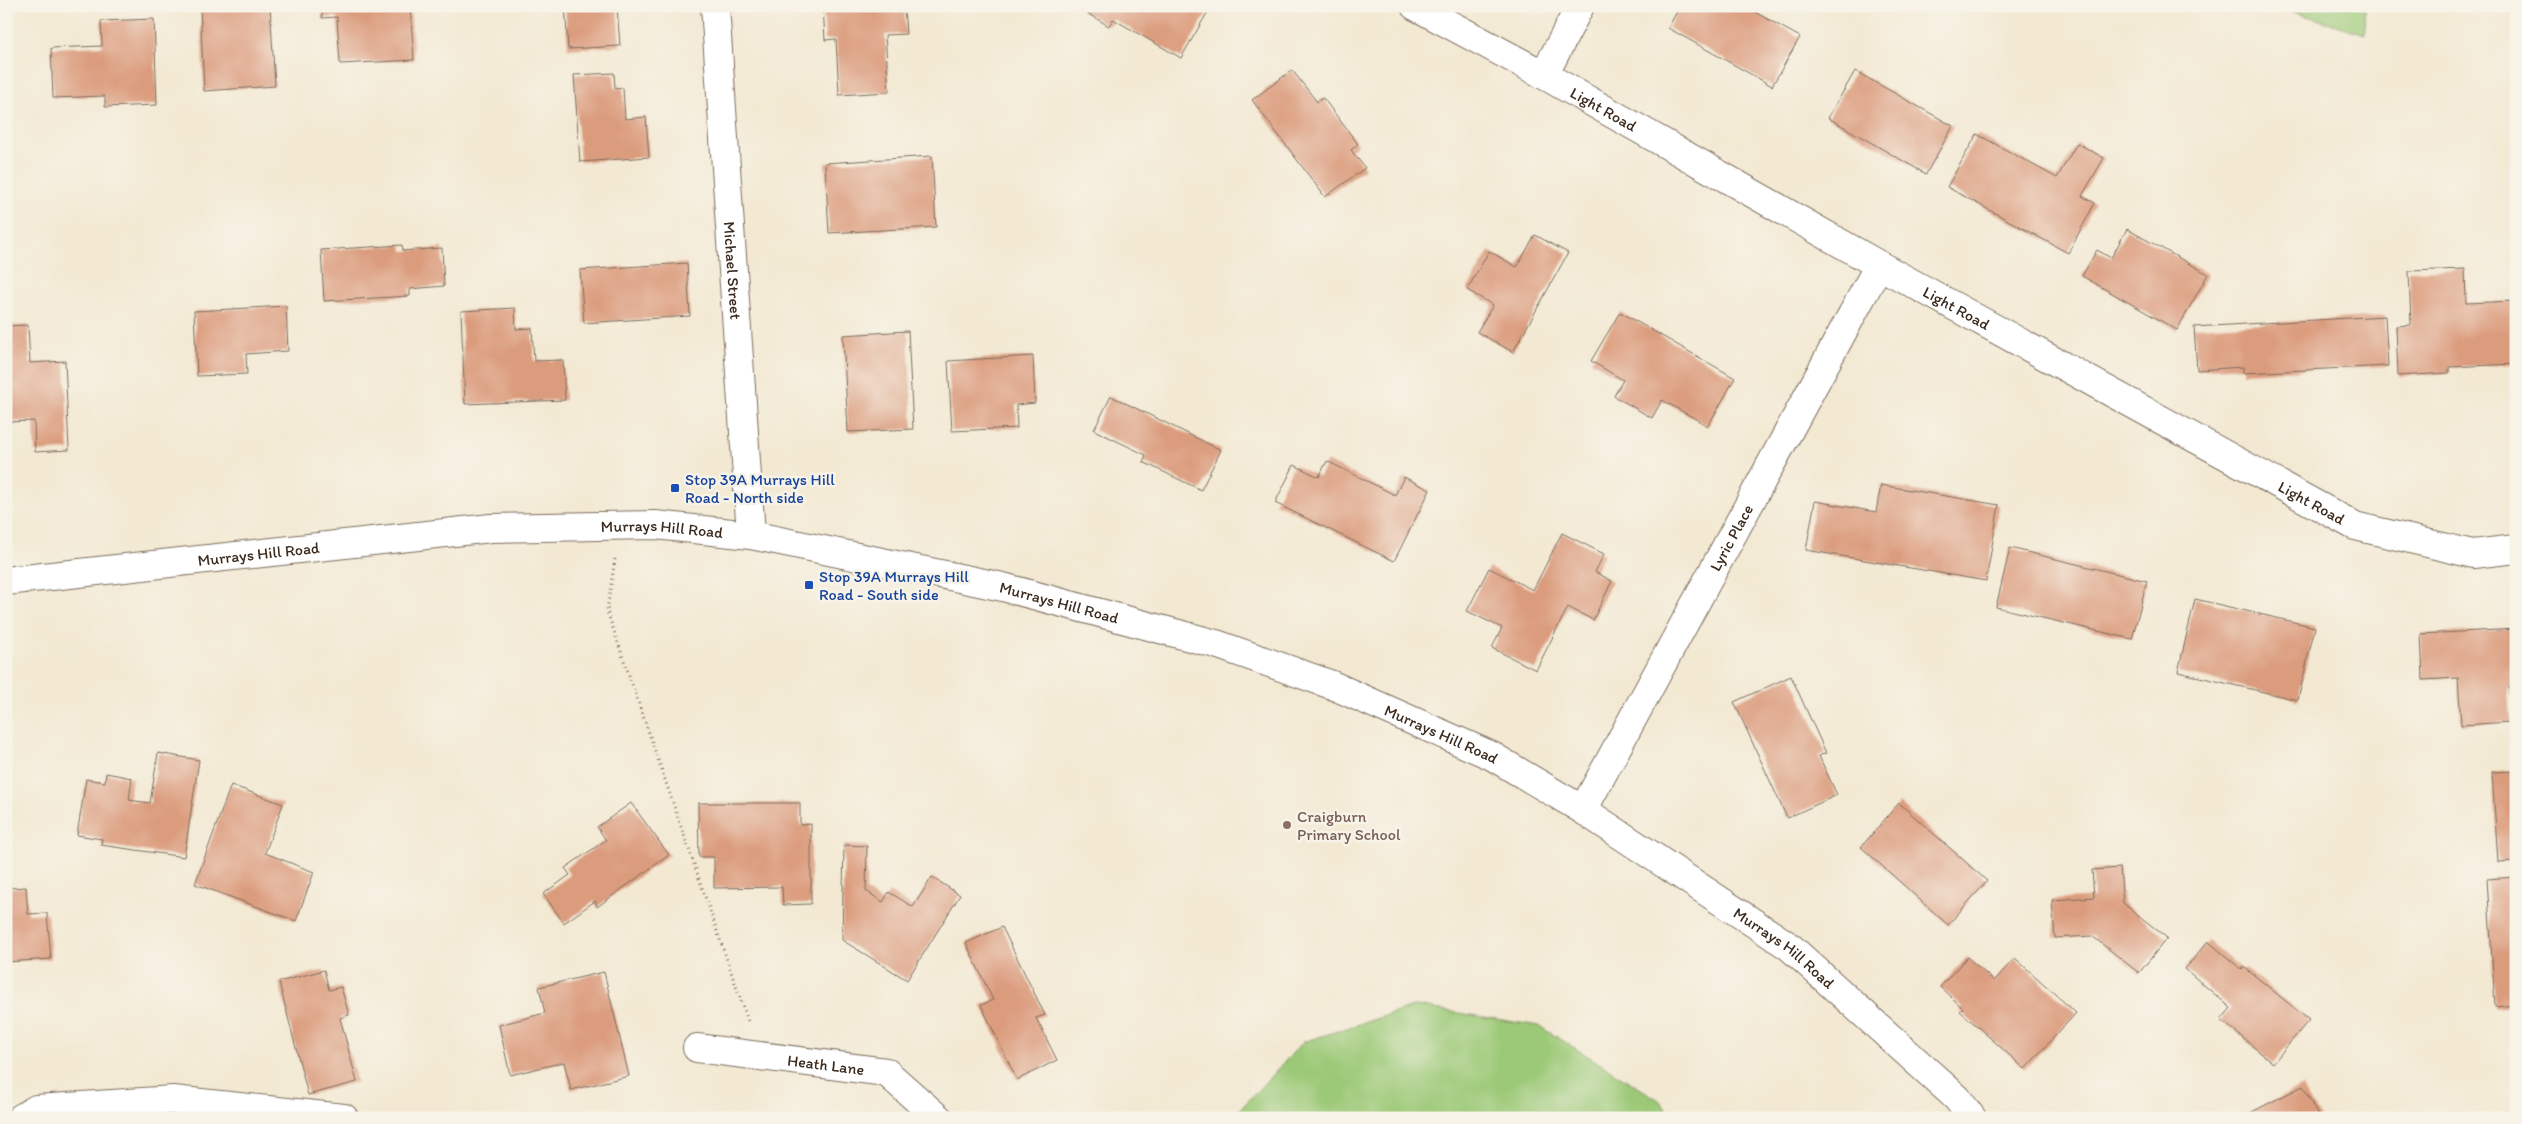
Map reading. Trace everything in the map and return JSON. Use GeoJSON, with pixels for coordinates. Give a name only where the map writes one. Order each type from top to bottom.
{"type":"FeatureCollection","features":[{"type":"Feature","properties":{"kind":"street","name":"Michael Street"},"geometry":{"type":"LineString","coordinates":[[715,6],[751,535]]}},
{"type":"Feature","properties":{"kind":"street","name":"Light Road"},"geometry":{"type":"LineString","coordinates":[[1416,6],[1544,75],[1879,265],[2355,526],[2473,554],[2516,549]]}},
{"type":"Feature","properties":{"kind":"street"},"geometry":{"type":"LineString","coordinates":[[1544,75],[1580,6]]}},
{"type":"Feature","properties":{"kind":"street","name":"Lyric Place"},"geometry":{"type":"LineString","coordinates":[[1583,810],[1879,265]]}},
{"type":"Feature","properties":{"kind":"street","name":"Murrays Hill Road"},"geometry":{"type":"LineString","coordinates":[[6,580],[492,528],[655,525],[751,535],[1003,587],[1216,644],[1332,685],[1492,756],[1583,810],[1790,947],[1957,1098],[1972,1118]]}},
{"type":"Feature","properties":{"kind":"street","name":"Heath Lane"},"geometry":{"type":"LineString","coordinates":[[696,1048],[886,1072],[938,1118]]}},
{"type":"Feature","properties":{"kind":"street"},"geometry":{"type":"LineString","coordinates":[[21,1118],[36,1109],[173,1100],[344,1118]]}},
{"type":"Feature","properties":{"kind":"path"},"geometry":{"type":"LineString","coordinates":[[620,526],[607,612],[760,1056]]}},
{"type":"Feature","properties":{"kind":"green space"},"geometry":{"type":"Polygon","coordinates":[[[2274,6],[2364,6],[2365,34],[2274,6]]]}},
{"type":"Feature","properties":{"kind":"green space"},"geometry":{"type":"Polygon","coordinates":[[[1416,1006],[1539,1026],[1659,1100],[1673,1118],[1232,1118],[1303,1042],[1416,1006]]]}},
{"type":"Feature","properties":{"kind":"building"},"geometry":{"type":"Polygon","coordinates":[[[200,6],[270,6],[275,86],[204,91],[200,6]]]}},
{"type":"Feature","properties":{"kind":"building"},"geometry":{"type":"Polygon","coordinates":[[[322,6],[410,6],[414,60],[340,64],[337,17],[322,18],[322,6]]]}},
{"type":"Feature","properties":{"kind":"building"},"geometry":{"type":"Polygon","coordinates":[[[565,6],[617,6],[620,46],[568,49],[565,6]]]}},
{"type":"Feature","properties":{"kind":"building"},"geometry":{"type":"Polygon","coordinates":[[[823,6],[904,6],[906,34],[885,35],[889,92],[839,95],[836,39],[825,40],[823,6]]]}},
{"type":"Feature","properties":{"kind":"building"},"geometry":{"type":"Polygon","coordinates":[[[1086,6],[1206,6],[1210,8],[1181,58],[1113,19],[1109,26],[1083,11],[1086,6]]]}},
{"type":"Feature","properties":{"kind":"building"},"geometry":{"type":"Polygon","coordinates":[[[1680,6],[1744,6],[1800,37],[1772,86],[1668,28],[1680,6]]]}},
{"type":"Feature","properties":{"kind":"building"},"geometry":{"type":"Polygon","coordinates":[[[154,19],[157,105],[105,107],[105,96],[53,98],[51,48],[102,46],[101,21],[154,19]]]}},
{"type":"Feature","properties":{"kind":"building"},"geometry":{"type":"Polygon","coordinates":[[[1292,70],[1317,102],[1323,98],[1358,144],[1351,150],[1365,168],[1325,197],[1252,100],[1292,70]]]}},
{"type":"Feature","properties":{"kind":"building"},"geometry":{"type":"Polygon","coordinates":[[[1855,71],[1953,126],[1926,174],[1828,118],[1855,71]]]}},
{"type":"Feature","properties":{"kind":"building"},"geometry":{"type":"Polygon","coordinates":[[[614,73],[615,89],[623,88],[625,119],[646,117],[649,157],[580,162],[574,75],[614,73]]]}},
{"type":"Feature","properties":{"kind":"building"},"geometry":{"type":"Polygon","coordinates":[[[1977,134],[2057,178],[2077,143],[2104,158],[2082,196],[2095,203],[2068,253],[1947,187],[1977,134]]]}},
{"type":"Feature","properties":{"kind":"building"},"geometry":{"type":"Polygon","coordinates":[[[932,156],[936,227],[829,233],[825,163],[932,156]]]}},
{"type":"Feature","properties":{"kind":"building"},"geometry":{"type":"Polygon","coordinates":[[[2127,229],[2208,274],[2177,330],[2082,276],[2097,250],[2111,258],[2127,229]]]}},
{"type":"Feature","properties":{"kind":"building"},"geometry":{"type":"Polygon","coordinates":[[[1535,235],[1568,253],[1513,352],[1477,332],[1493,305],[1467,290],[1489,251],[1517,267],[1535,235]]]}},
{"type":"Feature","properties":{"kind":"building"},"geometry":{"type":"Polygon","coordinates":[[[402,245],[403,251],[442,248],[444,286],[410,289],[410,296],[324,301],[321,250],[402,245]]]}},
{"type":"Feature","properties":{"kind":"building"},"geometry":{"type":"Polygon","coordinates":[[[687,263],[690,316],[584,323],[580,270],[687,263]]]}},
{"type":"Feature","properties":{"kind":"building"},"geometry":{"type":"Polygon","coordinates":[[[2465,269],[2466,303],[2516,301],[2516,364],[2449,367],[2449,373],[2398,376],[2396,326],[2411,325],[2409,271],[2465,269]]]}},
{"type":"Feature","properties":{"kind":"building"},"geometry":{"type":"Polygon","coordinates":[[[286,306],[288,351],[246,354],[247,374],[197,376],[194,311],[286,306]]]}},
{"type":"Feature","properties":{"kind":"building"},"geometry":{"type":"Polygon","coordinates":[[[515,308],[516,329],[532,328],[534,361],[563,360],[565,400],[465,404],[461,311],[515,308]]]}},
{"type":"Feature","properties":{"kind":"building"},"geometry":{"type":"Polygon","coordinates":[[[1620,312],[1735,378],[1708,426],[1662,400],[1652,418],[1614,396],[1623,380],[1591,361],[1620,312]]]}},
{"type":"Feature","properties":{"kind":"building"},"geometry":{"type":"Polygon","coordinates":[[[2385,316],[2388,366],[2243,373],[2243,367],[2197,370],[2194,327],[2385,316]]]}},
{"type":"Feature","properties":{"kind":"building"},"geometry":{"type":"Polygon","coordinates":[[[28,325],[30,363],[65,361],[69,450],[35,452],[34,421],[6,422],[6,326],[28,325]]]}},
{"type":"Feature","properties":{"kind":"building"},"geometry":{"type":"Polygon","coordinates":[[[908,331],[913,429],[848,432],[843,335],[908,331]]]}},
{"type":"Feature","properties":{"kind":"building"},"geometry":{"type":"Polygon","coordinates":[[[1033,356],[1035,403],[1016,405],[1017,428],[952,431],[948,361],[1033,356]]]}},
{"type":"Feature","properties":{"kind":"building"},"geometry":{"type":"Polygon","coordinates":[[[1111,396],[1221,450],[1201,490],[1143,462],[1146,455],[1094,430],[1111,396]]]}},
{"type":"Feature","properties":{"kind":"building"},"geometry":{"type":"Polygon","coordinates":[[[1327,461],[1395,495],[1404,477],[1430,490],[1394,561],[1275,503],[1294,465],[1319,477],[1327,461]]]}},
{"type":"Feature","properties":{"kind":"building"},"geometry":{"type":"Polygon","coordinates":[[[1881,485],[1999,505],[1986,581],[1806,550],[1815,501],[1876,512],[1881,485]]]}},
{"type":"Feature","properties":{"kind":"building"},"geometry":{"type":"Polygon","coordinates":[[[1562,533],[1604,554],[1595,572],[1612,581],[1593,620],[1568,607],[1536,670],[1492,648],[1502,628],[1467,611],[1489,568],[1533,590],[1562,533]]]}},
{"type":"Feature","properties":{"kind":"building"},"geometry":{"type":"Polygon","coordinates":[[[2010,548],[2147,581],[2132,639],[1996,607],[2010,548]]]}},
{"type":"Feature","properties":{"kind":"building"},"geometry":{"type":"Polygon","coordinates":[[[2195,599],[2315,627],[2298,700],[2178,672],[2195,599]]]}},
{"type":"Feature","properties":{"kind":"building"},"geometry":{"type":"Polygon","coordinates":[[[2516,629],[2516,687],[2509,687],[2511,722],[2461,725],[2458,678],[2423,680],[2421,634],[2516,629]]]}},
{"type":"Feature","properties":{"kind":"building"},"geometry":{"type":"Polygon","coordinates":[[[1791,676],[1826,753],[1819,756],[1837,795],[1787,818],[1734,702],[1791,676]]]}},
{"type":"Feature","properties":{"kind":"building"},"geometry":{"type":"Polygon","coordinates":[[[158,753],[199,760],[184,857],[101,845],[102,839],[77,835],[86,779],[105,782],[106,773],[132,778],[129,800],[150,803],[158,753]]]}},
{"type":"Feature","properties":{"kind":"building"},"geometry":{"type":"Polygon","coordinates":[[[2516,771],[2516,861],[2498,862],[2492,772],[2516,771]]]}},
{"type":"Feature","properties":{"kind":"building"},"geometry":{"type":"Polygon","coordinates":[[[231,785],[283,804],[265,853],[314,872],[296,921],[195,884],[231,785]]]}},
{"type":"Feature","properties":{"kind":"building"},"geometry":{"type":"Polygon","coordinates":[[[631,803],[669,855],[597,907],[595,901],[564,923],[543,894],[570,875],[565,868],[606,840],[597,827],[631,803]]]}},
{"type":"Feature","properties":{"kind":"building"},"geometry":{"type":"Polygon","coordinates":[[[698,803],[800,803],[800,825],[811,824],[811,904],[783,905],[782,887],[714,888],[714,857],[699,857],[698,803]]]}},
{"type":"Feature","properties":{"kind":"building"},"geometry":{"type":"Polygon","coordinates":[[[1899,803],[1987,881],[1948,925],[1861,847],[1899,803]]]}},
{"type":"Feature","properties":{"kind":"building"},"geometry":{"type":"Polygon","coordinates":[[[844,845],[867,846],[866,891],[883,902],[889,892],[913,907],[932,877],[960,895],[907,980],[842,940],[844,845]]]}},
{"type":"Feature","properties":{"kind":"building"},"geometry":{"type":"Polygon","coordinates":[[[6,862],[8,862],[10,888],[26,887],[28,914],[47,913],[51,959],[6,962],[6,862]]]}},
{"type":"Feature","properties":{"kind":"building"},"geometry":{"type":"Polygon","coordinates":[[[2120,868],[2123,903],[2167,938],[2139,973],[2092,936],[2055,938],[2052,900],[2094,897],[2092,870],[2120,868]]]}},
{"type":"Feature","properties":{"kind":"building"},"geometry":{"type":"Polygon","coordinates":[[[2516,877],[2516,1005],[2495,1007],[2487,879],[2516,877]]]}},
{"type":"Feature","properties":{"kind":"building"},"geometry":{"type":"Polygon","coordinates":[[[1002,927],[1045,1015],[1036,1018],[1057,1060],[1017,1080],[981,1005],[993,1000],[966,943],[1002,927]]]}},
{"type":"Feature","properties":{"kind":"building"},"geometry":{"type":"Polygon","coordinates":[[[2208,941],[2242,970],[2244,967],[2309,1020],[2273,1063],[2221,1020],[2231,1008],[2185,969],[2208,941]]]}},
{"type":"Feature","properties":{"kind":"building"},"geometry":{"type":"Polygon","coordinates":[[[1967,957],[1994,981],[2015,958],[2076,1013],[2025,1069],[1960,1011],[1963,1008],[1940,987],[1967,957]]]}},
{"type":"Feature","properties":{"kind":"building"},"geometry":{"type":"Polygon","coordinates":[[[324,970],[329,990],[341,987],[349,1015],[340,1018],[357,1082],[308,1095],[279,982],[324,970]]]}},
{"type":"Feature","properties":{"kind":"building"},"geometry":{"type":"Polygon","coordinates":[[[604,972],[629,1076],[571,1090],[564,1062],[510,1075],[499,1025],[545,1013],[539,987],[604,972]]]}},
{"type":"Feature","properties":{"kind":"building"},"geometry":{"type":"Polygon","coordinates":[[[2303,1086],[2319,1118],[2240,1118],[2303,1086]]]}},
{"type":"Feature","properties":{"kind":"place","name":"Stop 39A Murrays Hill Road - North side"},"geometry":{"type":"Point","coordinates":[675,488]}},
{"type":"Feature","properties":{"kind":"place","name":"Stop 39A Murrays Hill Road - South side"},"geometry":{"type":"Point","coordinates":[809,585]}},
{"type":"Feature","properties":{"kind":"place","name":"Craigburn Primary School"},"geometry":{"type":"Point","coordinates":[1287,825]}}]}
